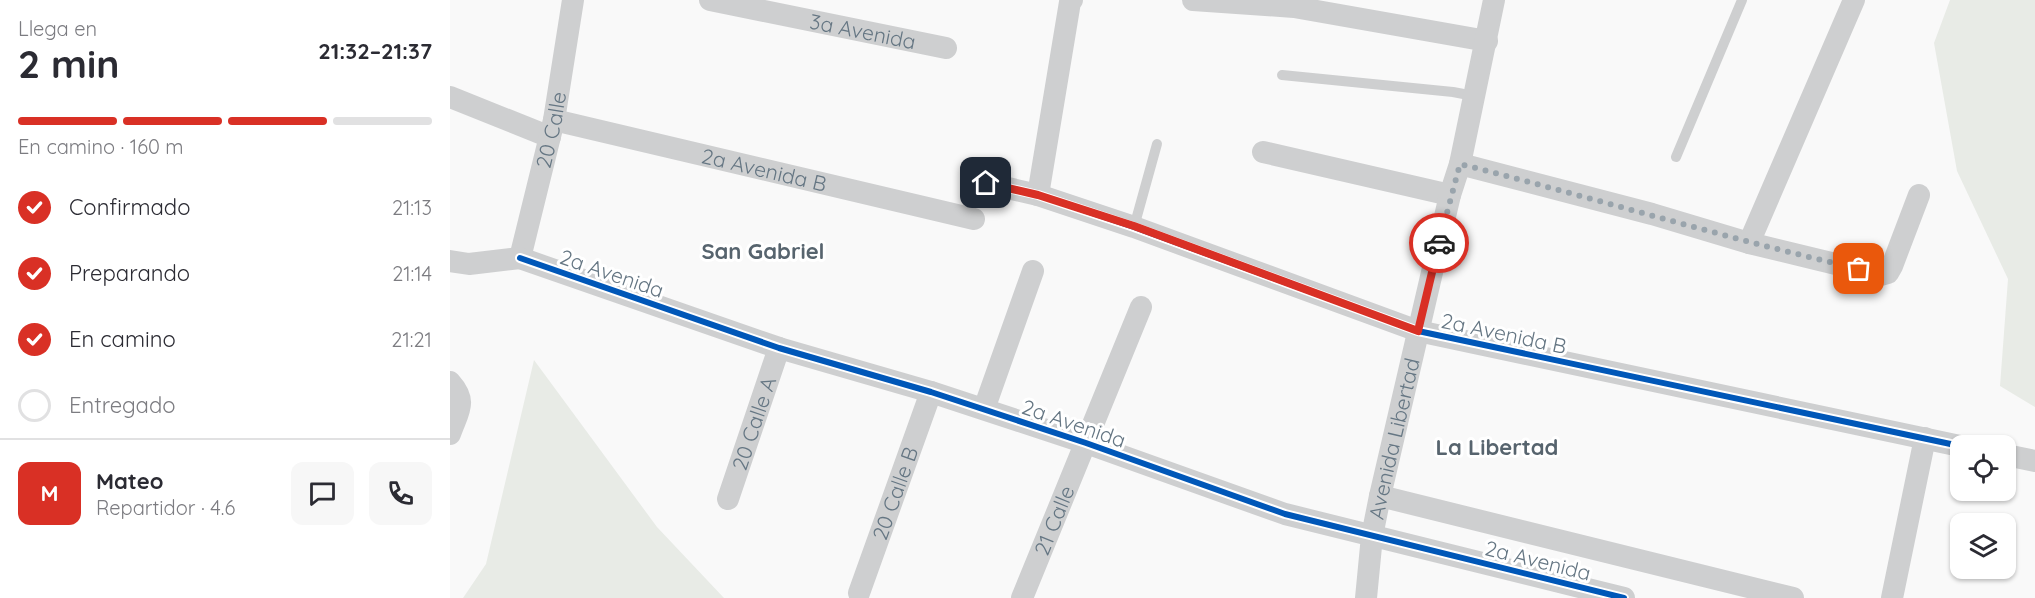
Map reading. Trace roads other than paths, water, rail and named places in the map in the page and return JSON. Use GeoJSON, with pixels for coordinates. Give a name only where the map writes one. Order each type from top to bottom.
{"type":"FeatureCollection","features":[{"type":"Feature","properties":{"kind":"street","name":"3a Avenida"},"geometry":{"type":"LineString","coordinates":[[710,0],[946,48]]}},
{"type":"Feature","properties":{"kind":"street"},"geometry":{"type":"LineString","coordinates":[[1038,195],[1072,0]]}},
{"type":"Feature","properties":{"kind":"street"},"geometry":{"type":"LineString","coordinates":[[1193,0],[1295,4],[1487,41]]}},
{"type":"Feature","properties":{"kind":"street","name":"Avenida Libertad"},"geometry":{"type":"LineString","coordinates":[[1366,598],[1371,536],[1450,195],[1460,164],[1494,0]]}},
{"type":"Feature","properties":{"kind":"street"},"geometry":{"type":"LineString","coordinates":[[1749,243],[1854,0]]}},
{"type":"Feature","properties":{"kind":"street","name":"20 Calle"},"geometry":{"type":"LineString","coordinates":[[520,258],[552,128],[567,2]]}},
{"type":"Feature","properties":{"kind":"street","name":"2a Avenida B"},"geometry":{"type":"LineString","coordinates":[[450,97],[552,128],[974,219]]}},
{"type":"Feature","properties":{"kind":"street"},"geometry":{"type":"LineString","coordinates":[[1263,152],[1450,195]]}},
{"type":"Feature","properties":{"kind":"street"},"geometry":{"type":"LineString","coordinates":[[1460,164],[1652,214],[1749,243],[1881,275],[1888,273],[1919,195]]}},
{"type":"Feature","properties":{"kind":"street","name":"2a Avenida B"},"geometry":{"type":"LineString","coordinates":[[986,183],[1038,195],[1134,226],[1418,331],[1950,444]]}},
{"type":"Feature","properties":{"kind":"street"},"geometry":{"type":"LineString","coordinates":[[450,261],[469,264],[520,258]]}},
{"type":"Feature","properties":{"kind":"street","name":"2a Avenida"},"geometry":{"type":"LineString","coordinates":[[520,258],[778,348],[931,392],[1086,443],[1285,514],[1624,598]]}},
{"type":"Feature","properties":{"kind":"street"},"geometry":{"type":"LineString","coordinates":[[984,409],[1033,271]]}},
{"type":"Feature","properties":{"kind":"street","name":"21 Calle"},"geometry":{"type":"LineString","coordinates":[[1022,598],[1141,307]]}},
{"type":"Feature","properties":{"kind":"street","name":"20 Calle A"},"geometry":{"type":"LineString","coordinates":[[728,499],[778,348]]}},
{"type":"Feature","properties":{"kind":"street"},"geometry":{"type":"LineString","coordinates":[[450,434],[460,404],[455,389]]}},
{"type":"Feature","properties":{"kind":"street","name":"20 Calle B"},"geometry":{"type":"LineString","coordinates":[[859,593],[931,392]]}},
{"type":"Feature","properties":{"kind":"street"},"geometry":{"type":"LineString","coordinates":[[1892,598],[1925,438]]}},
{"type":"Feature","properties":{"kind":"street"},"geometry":{"type":"LineString","coordinates":[[2016,457],[2035,461]]}},
{"type":"Feature","properties":{"kind":"street"},"geometry":{"type":"LineString","coordinates":[[1380,496],[1793,598]]}},
{"type":"Feature","properties":{"kind":"lane"},"geometry":{"type":"LineString","coordinates":[[1676,157],[1742,0]]}},
{"type":"Feature","properties":{"kind":"lane"},"geometry":{"type":"LineString","coordinates":[[1282,75],[1474,96]]}},
{"type":"Feature","properties":{"kind":"lane"},"geometry":{"type":"LineString","coordinates":[[1134,226],[1157,144]]}},
{"type":"Feature","properties":{"kind":"district","name":"San Gabriel"},"geometry":{"type":"Point","coordinates":[763,251]}},
{"type":"Feature","properties":{"kind":"district","name":"La Libertad"},"geometry":{"type":"Point","coordinates":[1497,447]}}]}
